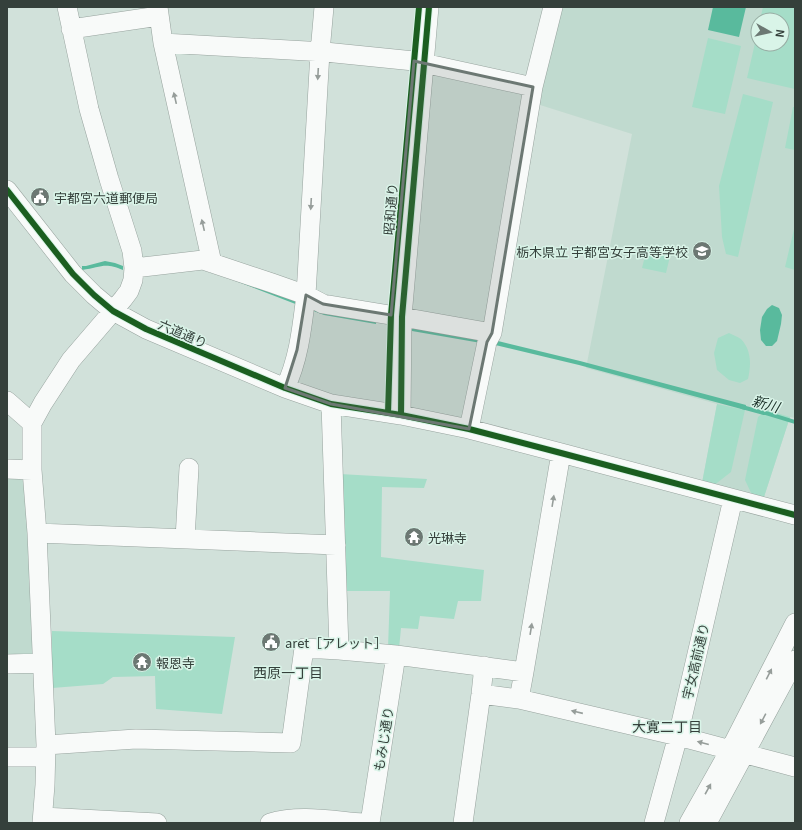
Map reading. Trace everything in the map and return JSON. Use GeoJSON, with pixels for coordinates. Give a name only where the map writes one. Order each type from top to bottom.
{"type":"FeatureCollection","features":[{"type":"Feature","properties":{"kind":"street"},"geometry":{"type":"LineString","coordinates":[[67,7],[89,109],[132,251],[134,280],[129,292],[72,360],[43,403],[32,423],[32,470],[37,533],[45,751],[45,785],[42,820],[157,823]]}},
{"type":"Feature","properties":{"kind":"street"},"geometry":{"type":"LineString","coordinates":[[285,388],[289,381],[298,350],[306,295],[324,7]]}},
{"type":"Feature","properties":{"kind":"street","name":"昭和通り"},"geometry":{"type":"LineString","coordinates":[[395,414],[397,316],[419,62],[419,7]]}},
{"type":"Feature","properties":{"kind":"street","name":"昭和通り"},"geometry":{"type":"LineString","coordinates":[[419,62],[429,7]]}},
{"type":"Feature","properties":{"kind":"street"},"geometry":{"type":"LineString","coordinates":[[469,429],[487,342],[492,333],[533,87],[553,7]]}},
{"type":"Feature","properties":{"kind":"street"},"geometry":{"type":"LineString","coordinates":[[71,29],[159,11],[163,42],[212,263]]}},
{"type":"Feature","properties":{"kind":"street"},"geometry":{"type":"LineString","coordinates":[[163,42],[320,52],[419,62],[533,87]]}},
{"type":"Feature","properties":{"kind":"street","name":"六道通り"},"geometry":{"type":"LineString","coordinates":[[7,190],[73,274],[113,311],[146,329],[285,388],[331,404],[395,414],[469,429],[795,515]]}},
{"type":"Feature","properties":{"kind":"street"},"geometry":{"type":"LineString","coordinates":[[134,268],[203,260],[272,282],[306,295],[323,304],[492,333]]}},
{"type":"Feature","properties":{"kind":"street"},"geometry":{"type":"LineString","coordinates":[[7,401],[32,423]]}},
{"type":"Feature","properties":{"kind":"street"},"geometry":{"type":"LineString","coordinates":[[331,404],[339,650]]}},
{"type":"Feature","properties":{"kind":"street"},"geometry":{"type":"LineString","coordinates":[[519,699],[561,453]]}},
{"type":"Feature","properties":{"kind":"street"},"geometry":{"type":"LineString","coordinates":[[186,539],[188,468]]}},
{"type":"Feature","properties":{"kind":"street"},"geometry":{"type":"LineString","coordinates":[[7,469],[32,470]]}},
{"type":"Feature","properties":{"kind":"street","name":"宇女高前通り"},"geometry":{"type":"LineString","coordinates":[[654,823],[678,736],[732,499]]}},
{"type":"Feature","properties":{"kind":"street"},"geometry":{"type":"LineString","coordinates":[[37,533],[336,545]]}},
{"type":"Feature","properties":{"kind":"street"},"geometry":{"type":"LineString","coordinates":[[708,823],[737,752],[795,623]]}},
{"type":"Feature","properties":{"kind":"street"},"geometry":{"type":"LineString","coordinates":[[7,757],[136,739],[291,743],[304,648],[396,655],[524,672]]}},
{"type":"Feature","properties":{"kind":"street","name":"もみじ通り"},"geometry":{"type":"LineString","coordinates":[[370,823],[396,655]]}},
{"type":"Feature","properties":{"kind":"street"},"geometry":{"type":"LineString","coordinates":[[689,823],[737,752],[795,660]]}},
{"type":"Feature","properties":{"kind":"street"},"geometry":{"type":"LineString","coordinates":[[7,664],[42,663]]}},
{"type":"Feature","properties":{"kind":"street"},"geometry":{"type":"LineString","coordinates":[[463,823],[484,666]]}},
{"type":"Feature","properties":{"kind":"street"},"geometry":{"type":"LineString","coordinates":[[481,694],[519,699],[678,736],[795,767]]}},
{"type":"Feature","properties":{"kind":"street"},"geometry":{"type":"LineString","coordinates":[[270,823],[291,818],[364,823]]}},
{"type":"Feature","properties":{"kind":"highlighted area"},"geometry":{"type":"Polygon","coordinates":[[[414,61],[533,87],[492,333],[487,342],[469,429],[331,404],[285,388],[297,350],[306,295],[323,304],[391,315],[414,61]]]}},
{"type":"Feature","properties":{"kind":"shaded area","name":"栃木県立 宇都宮女子高等学校"},"geometry":{"type":"Polygon","coordinates":[[[562,7],[795,7],[795,418],[790,417],[763,500],[702,483],[717,404],[586,368],[632,134],[537,104],[562,7]]]}},
{"type":"Feature","properties":{"kind":"shaded area"},"geometry":{"type":"Polygon","coordinates":[[[713,7],[746,7],[739,37],[708,30],[713,7]]]}},
{"type":"Feature","properties":{"kind":"shaded area"},"geometry":{"type":"Polygon","coordinates":[[[763,7],[795,7],[795,89],[747,78],[753,52],[790,52],[790,12],[762,12],[763,7]]]}},
{"type":"Feature","properties":{"kind":"shaded area"},"geometry":{"type":"Polygon","coordinates":[[[708,38],[741,46],[725,114],[692,107],[708,38]]]}},
{"type":"Feature","properties":{"kind":"shaded area"},"geometry":{"type":"Polygon","coordinates":[[[743,94],[773,102],[738,257],[726,254],[722,237],[719,186],[743,94]]]}},
{"type":"Feature","properties":{"kind":"shaded area"},"geometry":{"type":"Polygon","coordinates":[[[793,107],[795,107],[795,150],[785,148],[793,107]]]}},
{"type":"Feature","properties":{"kind":"shaded area"},"geometry":{"type":"Polygon","coordinates":[[[795,225],[795,270],[785,267],[795,225]]]}},
{"type":"Feature","properties":{"kind":"shaded area"},"geometry":{"type":"Polygon","coordinates":[[[647,248],[671,252],[666,273],[642,268],[647,248]]]}},
{"type":"Feature","properties":{"kind":"shaded area"},"geometry":{"type":"Polygon","coordinates":[[[105,261],[123,266],[123,270],[112,266],[107,266],[82,270],[82,266],[105,261]]]}},
{"type":"Feature","properties":{"kind":"shaded area"},"geometry":{"type":"Polygon","coordinates":[[[215,273],[376,321],[376,324],[324,315],[215,273]]]}},
{"type":"Feature","properties":{"kind":"shaded area"},"geometry":{"type":"Polygon","coordinates":[[[772,305],[779,308],[782,315],[781,324],[777,341],[772,346],[766,346],[761,340],[760,330],[762,317],[767,309],[772,305]]]}},
{"type":"Feature","properties":{"kind":"shaded area"},"geometry":{"type":"Polygon","coordinates":[[[412,327],[482,339],[481,343],[412,331],[412,327]]]}},
{"type":"Feature","properties":{"kind":"shaded area"},"geometry":{"type":"Polygon","coordinates":[[[729,333],[741,339],[749,353],[750,369],[748,379],[740,383],[729,380],[717,370],[714,353],[718,338],[729,333]]]}},
{"type":"Feature","properties":{"kind":"shaded area"},"geometry":{"type":"Polygon","coordinates":[[[494,340],[746,405],[745,410],[579,365],[491,344],[494,340]]]}},
{"type":"Feature","properties":{"kind":"shaded area"},"geometry":{"type":"Polygon","coordinates":[[[717,404],[745,410],[731,472],[713,486],[702,483],[717,404]]]}},
{"type":"Feature","properties":{"kind":"shaded area"},"geometry":{"type":"Polygon","coordinates":[[[760,409],[795,420],[795,424],[759,413],[760,409]]]}},
{"type":"Feature","properties":{"kind":"shaded area"},"geometry":{"type":"Polygon","coordinates":[[[767,410],[790,417],[763,500],[753,497],[745,480],[758,417],[767,410]]]}},
{"type":"Feature","properties":{"kind":"shaded area"},"geometry":{"type":"Polygon","coordinates":[[[340,474],[427,479],[424,488],[382,487],[381,557],[484,570],[481,601],[458,601],[454,619],[420,616],[418,629],[401,628],[399,649],[388,648],[390,591],[345,591],[340,474]]]}},
{"type":"Feature","properties":{"kind":"shaded area"},"geometry":{"type":"Polygon","coordinates":[[[7,478],[17,478],[26,482],[34,658],[7,658],[7,478]]]}},
{"type":"Feature","properties":{"kind":"shaded area"},"geometry":{"type":"Polygon","coordinates":[[[52,631],[235,637],[222,714],[156,709],[155,676],[113,677],[103,684],[52,688],[52,631]]]}},
{"type":"Feature","properties":{"kind":"waterway","name":"新川"},"geometry":{"type":"LineString","coordinates":[[742,407],[764,413]]}},
{"type":"Feature","properties":{"kind":"cycle path"},"geometry":{"type":"LineString","coordinates":[[388,413],[391,315],[419,7]]}},
{"type":"Feature","properties":{"kind":"cycle path"},"geometry":{"type":"LineString","coordinates":[[401,415],[402,317],[429,7]]}},
{"type":"Feature","properties":{"kind":"cycle path"},"geometry":{"type":"LineString","coordinates":[[7,190],[73,274],[113,311],[146,329],[285,388],[331,404],[401,415],[469,429],[795,515]]}},
{"type":"Feature","properties":{"kind":"place","name":"宇都宮六道郵便局"},"geometry":{"type":"Point","coordinates":[40,197]}},
{"type":"Feature","properties":{"kind":"place","name":"栃木県立 宇都宮女子高等学校"},"geometry":{"type":"Point","coordinates":[702,251]}},
{"type":"Feature","properties":{"kind":"place","name":"光琳寺"},"geometry":{"type":"Point","coordinates":[414,537]}},
{"type":"Feature","properties":{"kind":"place","name":"aret［アレット］"},"geometry":{"type":"Point","coordinates":[271,642]}},
{"type":"Feature","properties":{"kind":"place","name":"報恩寺"},"geometry":{"type":"Point","coordinates":[142,662]}},
{"type":"Feature","properties":{"kind":"district","name":"西原一丁目"},"geometry":{"type":"Point","coordinates":[288,672]}},
{"type":"Feature","properties":{"kind":"district","name":"大寛二丁目"},"geometry":{"type":"Point","coordinates":[667,726]}}]}
